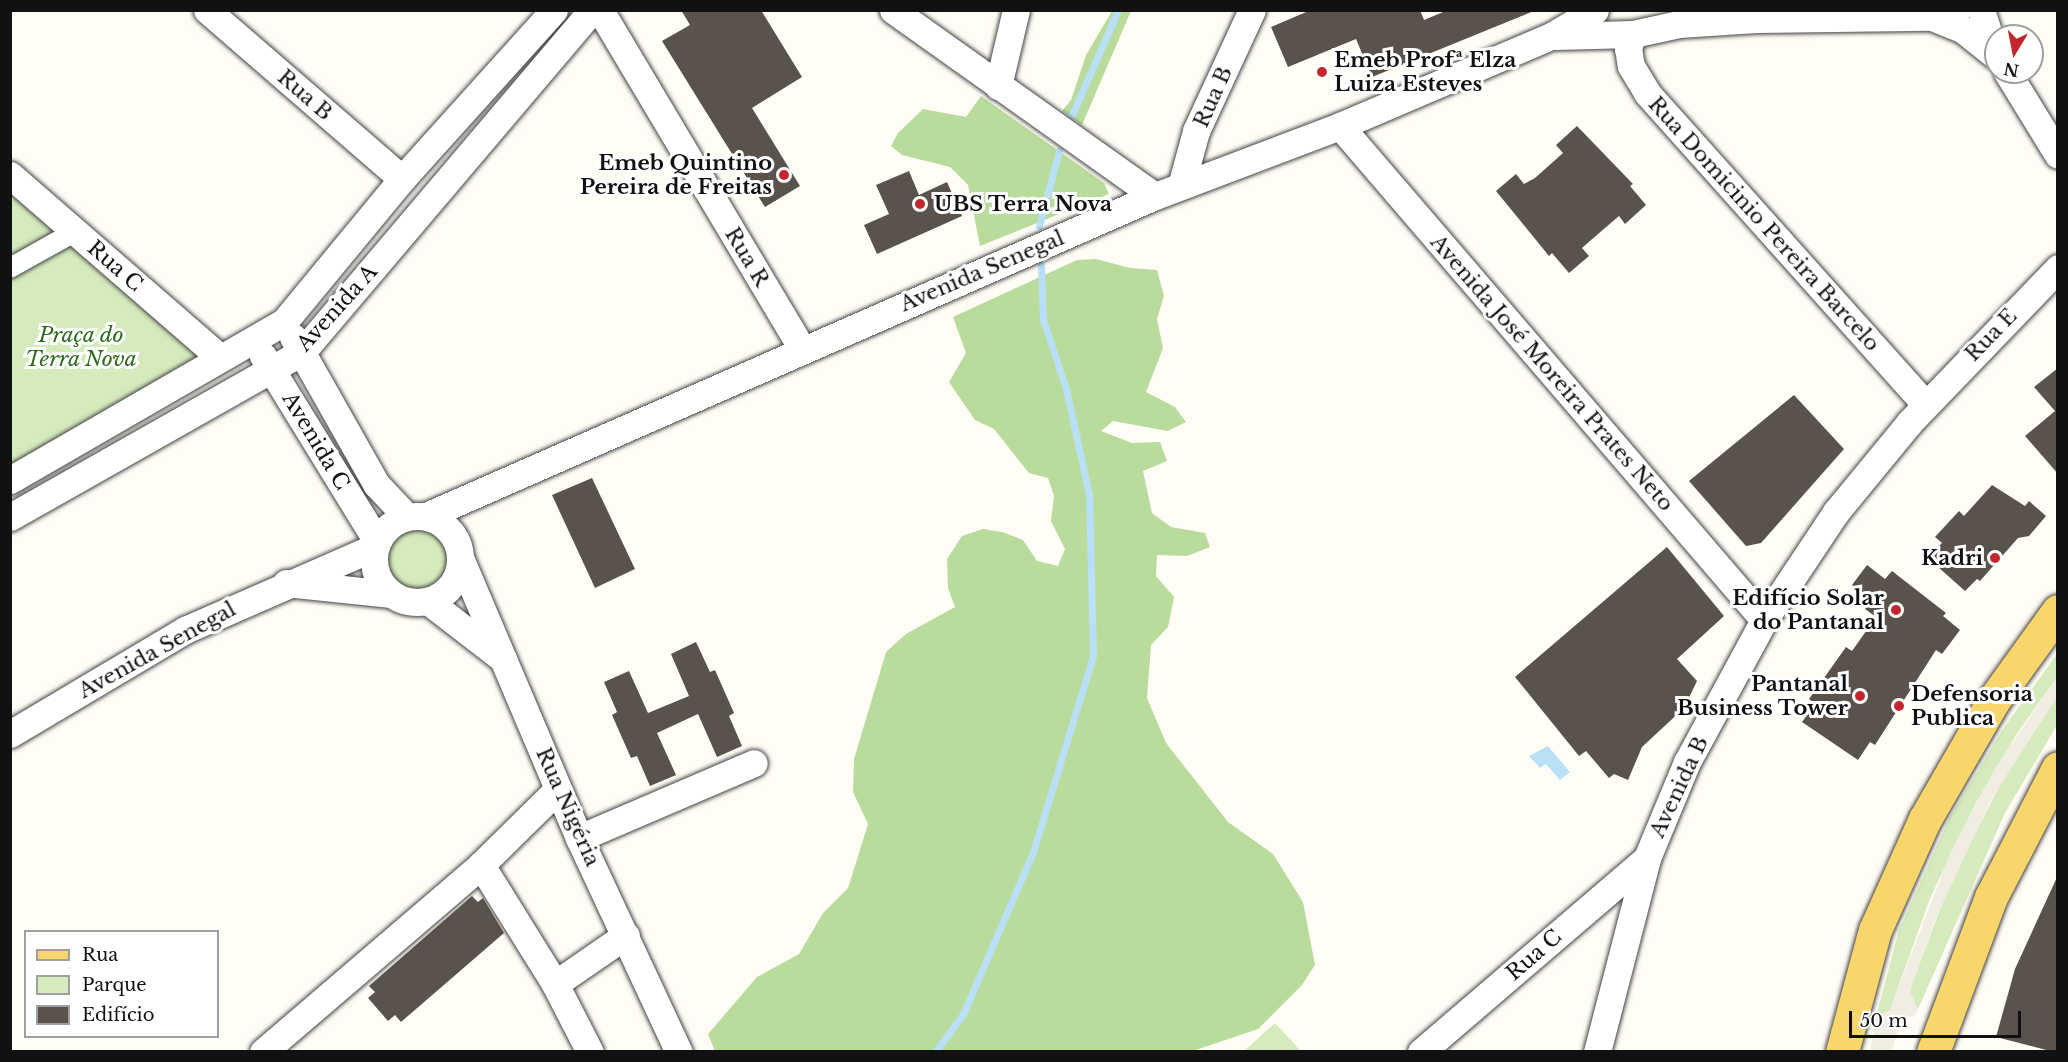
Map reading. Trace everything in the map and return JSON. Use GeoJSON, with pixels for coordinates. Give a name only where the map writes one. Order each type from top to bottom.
{"type":"FeatureCollection","features":[{"type":"Feature","properties":{"kind":"main road"},"geometry":{"type":"LineString","coordinates":[[1842,1052],[1875,930],[1925,819],[1992,701],[2058,610]]}},
{"type":"Feature","properties":{"kind":"main road"},"geometry":{"type":"LineString","coordinates":[[1933,1052],[1991,897],[2058,768]]}},
{"type":"Feature","properties":{"kind":"street","name":"Rua B"},"geometry":{"type":"LineString","coordinates":[[207,10],[402,179]]}},
{"type":"Feature","properties":{"kind":"street","name":"Avenida A"},"geometry":{"type":"LineString","coordinates":[[10,480],[219,357],[254,342],[284,322],[402,179],[554,10]]}},
{"type":"Feature","properties":{"kind":"street","name":"Avenida A"},"geometry":{"type":"LineString","coordinates":[[10,517],[302,352],[592,10]]}},
{"type":"Feature","properties":{"kind":"street","name":"Rua R"},"geometry":{"type":"LineString","coordinates":[[600,10],[802,349]]}},
{"type":"Feature","properties":{"kind":"street"},"geometry":{"type":"LineString","coordinates":[[893,10],[1155,196]]}},
{"type":"Feature","properties":{"kind":"street"},"geometry":{"type":"LineString","coordinates":[[998,86],[1016,10]]}},
{"type":"Feature","properties":{"kind":"street","name":"Rua B"},"geometry":{"type":"LineString","coordinates":[[1181,186],[1196,131],[1252,10]]}},
{"type":"Feature","properties":{"kind":"street","name":"Avenida Senegal"},"geometry":{"type":"LineString","coordinates":[[416,517],[1155,196],[1340,126],[1551,36],[1602,18],[1633,34],[1683,17],[1945,14]]}},
{"type":"Feature","properties":{"kind":"street"},"geometry":{"type":"LineString","coordinates":[[1945,14],[1984,46]]}},
{"type":"Feature","properties":{"kind":"street","name":"Rua Domicinio Pereira Barcelo"},"geometry":{"type":"LineString","coordinates":[[1633,34],[1628,48],[1631,66],[1647,93],[1925,404]]}},
{"type":"Feature","properties":{"kind":"street"},"geometry":{"type":"LineString","coordinates":[[2014,84],[2058,155]]}},
{"type":"Feature","properties":{"kind":"street","name":"Avenida José Moreira Prates Neto"},"geometry":{"type":"LineString","coordinates":[[1340,126],[1764,620]]}},
{"type":"Feature","properties":{"kind":"street","name":"Rua C"},"geometry":{"type":"LineString","coordinates":[[10,175],[219,357]]}},
{"type":"Feature","properties":{"kind":"street"},"geometry":{"type":"LineString","coordinates":[[10,268],[76,231]]}},
{"type":"Feature","properties":{"kind":"street","name":"Rua E"},"geometry":{"type":"LineString","coordinates":[[1925,404],[2058,268]]}},
{"type":"Feature","properties":{"kind":"street","name":"Avenida C"},"geometry":{"type":"LineString","coordinates":[[284,322],[376,484],[416,517]]}},
{"type":"Feature","properties":{"kind":"street","name":"Avenida C"},"geometry":{"type":"LineString","coordinates":[[254,342],[273,369],[376,544]]}},
{"type":"Feature","properties":{"kind":"street","name":"Avenida B"},"geometry":{"type":"LineString","coordinates":[[1597,1052],[1647,858],[1687,762],[1764,620],[1836,512],[1925,404]]}},
{"type":"Feature","properties":{"kind":"street"},"geometry":{"type":"LineString","coordinates":[[285,583],[391,594],[409,602],[428,601],[445,592],[456,578],[459,552],[484,488]]}},
{"type":"Feature","properties":{"kind":"street"},"geometry":{"type":"LineString","coordinates":[[391,594],[380,581],[374,565],[376,544],[393,523],[416,517]]}},
{"type":"Feature","properties":{"kind":"street","name":"Rua Nigéria"},"geometry":{"type":"LineString","coordinates":[[416,517],[439,521],[459,552],[579,838],[679,1052]]}},
{"type":"Feature","properties":{"kind":"street","name":"Avenida Senegal"},"geometry":{"type":"LineString","coordinates":[[10,734],[185,630],[376,544]]}},
{"type":"Feature","properties":{"kind":"street"},"geometry":{"type":"LineString","coordinates":[[428,601],[504,660]]}},
{"type":"Feature","properties":{"kind":"street"},"geometry":{"type":"LineString","coordinates":[[579,838],[754,763]]}},
{"type":"Feature","properties":{"kind":"street"},"geometry":{"type":"LineString","coordinates":[[263,1052],[482,865],[558,789]]}},
{"type":"Feature","properties":{"kind":"street","name":"Rua C"},"geometry":{"type":"LineString","coordinates":[[1421,1052],[1647,858]]}},
{"type":"Feature","properties":{"kind":"street"},"geometry":{"type":"LineString","coordinates":[[482,865],[555,984],[590,1052]]}},
{"type":"Feature","properties":{"kind":"street"},"geometry":{"type":"LineString","coordinates":[[555,984],[626,935]]}},
{"type":"Feature","properties":{"kind":"green space"},"geometry":{"type":"Polygon","coordinates":[[[1112,11],[1131,11],[1082,125],[1062,111],[1071,100],[1086,55],[1112,11]]]}},
{"type":"Feature","properties":{"kind":"green space"},"geometry":{"type":"Polygon","coordinates":[[[981,96],[1104,183],[1109,194],[980,246],[968,185],[950,167],[902,155],[891,146],[898,133],[923,109],[966,117],[981,96]]]}},
{"type":"Feature","properties":{"kind":"green space","name":"Praça do Terra Nova"},"geometry":{"type":"Polygon","coordinates":[[[11,191],[201,358],[11,472],[11,191]]]}},
{"type":"Feature","properties":{"kind":"green space"},"geometry":{"type":"Polygon","coordinates":[[[1096,259],[1130,268],[1157,270],[1164,296],[1157,319],[1163,348],[1146,392],[1175,407],[1186,422],[1168,431],[1113,421],[1101,431],[1132,443],[1160,442],[1167,461],[1143,471],[1152,513],[1171,527],[1205,533],[1210,547],[1187,556],[1157,555],[1156,576],[1174,597],[1168,627],[1151,645],[1147,698],[1166,743],[1228,822],[1273,854],[1303,902],[1315,965],[1302,985],[1258,1029],[1193,1051],[715,1051],[708,1034],[757,977],[799,954],[823,913],[848,888],[868,824],[853,792],[854,759],[886,652],[906,634],[955,607],[948,588],[947,559],[962,536],[983,529],[1002,532],[1023,540],[1037,561],[1058,566],[1065,549],[1051,521],[1054,496],[1048,478],[1029,473],[994,429],[975,420],[949,382],[966,353],[953,317],[1077,260],[1096,259]]]}},
{"type":"Feature","properties":{"kind":"green space"},"geometry":{"type":"Polygon","coordinates":[[[411,526],[423,526],[440,535],[447,546],[449,558],[447,570],[440,581],[423,590],[411,590],[399,585],[390,576],[385,564],[385,552],[390,540],[399,531],[411,526]]]}},
{"type":"Feature","properties":{"kind":"green space"},"geometry":{"type":"Polygon","coordinates":[[[2057,654],[2057,677],[2018,732],[1976,803],[1931,896],[1890,1010],[1876,1017],[1899,930],[1949,819],[2001,732],[2057,654]]]}},
{"type":"Feature","properties":{"kind":"green space"},"geometry":{"type":"Polygon","coordinates":[[[2057,697],[2057,725],[2005,813],[1918,1009],[1910,996],[1911,986],[1950,883],[2005,775],[2057,697]]]}},
{"type":"Feature","properties":{"kind":"green space"},"geometry":{"type":"Polygon","coordinates":[[[1275,1023],[1301,1051],[1244,1051],[1275,1023]]]}},
{"type":"Feature","properties":{"kind":"shaded area"},"geometry":{"type":"Polygon","coordinates":[[[2057,677],[2057,697],[1992,798],[1934,922],[1910,992],[1918,1009],[1914,1017],[1902,1015],[1892,1051],[1870,1051],[1876,1017],[1890,1010],[1951,851],[1996,767],[2057,677]]]}},
{"type":"Feature","properties":{"kind":"water"},"geometry":{"type":"Polygon","coordinates":[[[1548,746],[1570,772],[1560,780],[1546,764],[1540,768],[1529,756],[1548,746]]]}},
{"type":"Feature","properties":{"kind":"building"},"geometry":{"type":"Polygon","coordinates":[[[681,10],[761,10],[802,77],[752,108],[800,186],[765,207],[662,41],[690,25],[681,10]]]}},
{"type":"Feature","properties":{"kind":"building"},"geometry":{"type":"Polygon","coordinates":[[[1311,10],[1420,10],[1424,20],[1448,10],[1534,11],[1372,77],[1356,39],[1288,67],[1271,27],[1311,10]]]}},
{"type":"Feature","properties":{"kind":"building"},"geometry":{"type":"Polygon","coordinates":[[[1577,126],[1633,184],[1630,186],[1646,205],[1625,224],[1619,216],[1591,240],[1582,248],[1589,256],[1569,273],[1552,253],[1549,256],[1496,191],[1516,174],[1524,184],[1535,178],[1563,153],[1556,145],[1577,126]]]}},
{"type":"Feature","properties":{"kind":"building","name":"UBS Terra Nova"},"geometry":{"type":"Polygon","coordinates":[[[909,171],[919,195],[947,182],[962,216],[877,254],[864,225],[889,214],[876,185],[909,171]]]}},
{"type":"Feature","properties":{"kind":"building"},"geometry":{"type":"Polygon","coordinates":[[[2058,368],[2058,474],[2025,436],[2055,411],[2034,387],[2058,368]]]}},
{"type":"Feature","properties":{"kind":"building"},"geometry":{"type":"Polygon","coordinates":[[[1794,395],[1844,449],[1761,543],[1746,546],[1689,481],[1794,395]]]}},
{"type":"Feature","properties":{"kind":"building"},"geometry":{"type":"Polygon","coordinates":[[[592,478],[635,569],[595,588],[552,495],[592,478]]]}},
{"type":"Feature","properties":{"kind":"building"},"geometry":{"type":"Polygon","coordinates":[[[1992,485],[2025,506],[2029,501],[2046,516],[2029,536],[2018,538],[1980,581],[1977,579],[1965,591],[1928,558],[1942,543],[1935,537],[1959,511],[1964,516],[1992,485]]]}},
{"type":"Feature","properties":{"kind":"building"},"geometry":{"type":"Polygon","coordinates":[[[1667,547],[1724,616],[1677,659],[1697,681],[1684,708],[1642,747],[1628,780],[1614,774],[1609,778],[1586,751],[1579,756],[1515,677],[1667,547]]]}},
{"type":"Feature","properties":{"kind":"building"},"geometry":{"type":"Polygon","coordinates":[[[1867,565],[1885,579],[1892,571],[1946,613],[1943,616],[1960,630],[1942,654],[1936,650],[1875,745],[1870,742],[1858,760],[1802,722],[1815,704],[1809,699],[1846,647],[1852,651],[1876,617],[1865,609],[1872,600],[1852,585],[1867,565]]]}},
{"type":"Feature","properties":{"kind":"building"},"geometry":{"type":"Polygon","coordinates":[[[696,642],[710,672],[715,670],[734,713],[729,716],[742,746],[717,757],[698,714],[657,733],[676,775],[650,786],[637,756],[631,758],[612,715],[617,712],[604,682],[629,671],[648,713],[689,696],[671,654],[696,642]]]}},
{"type":"Feature","properties":{"kind":"building"},"geometry":{"type":"Polygon","coordinates":[[[2058,875],[2058,1052],[2054,1052],[1996,1037],[2015,969],[2058,875]]]}},
{"type":"Feature","properties":{"kind":"building"},"geometry":{"type":"Polygon","coordinates":[[[472,896],[478,902],[483,898],[504,933],[401,1022],[395,1015],[388,1021],[368,998],[375,992],[369,986],[472,896]]]}},
{"type":"Feature","properties":{"kind":"waterway"},"geometry":{"type":"LineString","coordinates":[[1072,115],[1118,10]]}},
{"type":"Feature","properties":{"kind":"waterway"},"geometry":{"type":"LineString","coordinates":[[1039,226],[1059,151]]}},
{"type":"Feature","properties":{"kind":"waterway"},"geometry":{"type":"LineString","coordinates":[[935,1052],[963,1014],[1033,852],[1093,656],[1089,495],[1066,389],[1043,320],[1041,265]]}},
{"type":"Feature","properties":{"kind":"place","name":"Emeb Profª Elza Luiza Esteves"},"geometry":{"type":"Point","coordinates":[1322,72]}},
{"type":"Feature","properties":{"kind":"place","name":"Emeb Quintino Pereira de Freitas"},"geometry":{"type":"Point","coordinates":[784,175]}},
{"type":"Feature","properties":{"kind":"place","name":"UBS Terra Nova"},"geometry":{"type":"Point","coordinates":[920,204]}},
{"type":"Feature","properties":{"kind":"place","name":"Kadri"},"geometry":{"type":"Point","coordinates":[1995,558]}},
{"type":"Feature","properties":{"kind":"place","name":"Edifício Solar do Pantanal"},"geometry":{"type":"Point","coordinates":[1896,610]}},
{"type":"Feature","properties":{"kind":"place","name":"Pantanal Business Tower"},"geometry":{"type":"Point","coordinates":[1860,696]}},
{"type":"Feature","properties":{"kind":"place","name":"Defensoria Publica"},"geometry":{"type":"Point","coordinates":[1899,706]}}]}
